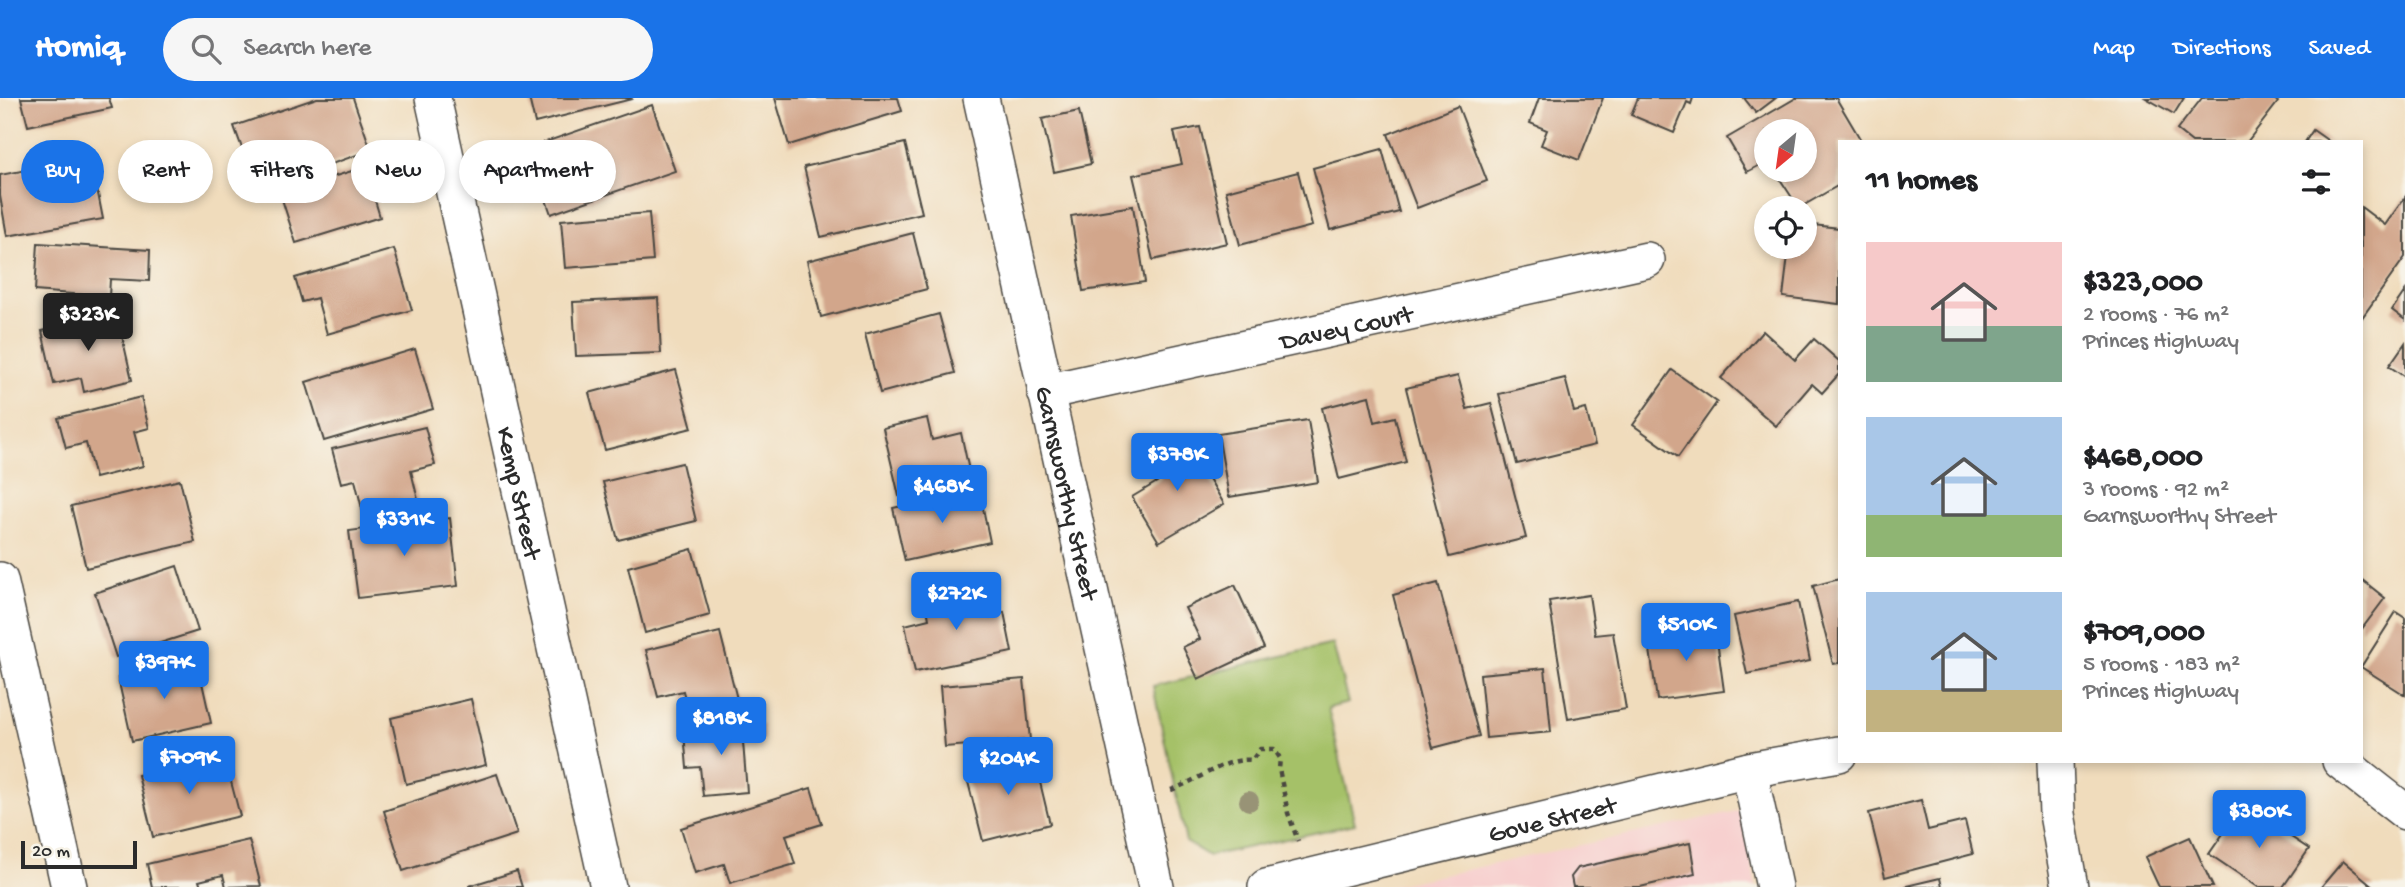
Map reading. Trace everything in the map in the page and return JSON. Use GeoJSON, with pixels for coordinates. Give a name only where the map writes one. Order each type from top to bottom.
{"type":"FeatureCollection","features":[{"type":"Feature","properties":{"kind":"street","name":"Kemp Street"},"geometry":{"type":"LineString","coordinates":[[433,98],[608,887]]}},
{"type":"Feature","properties":{"kind":"street","name":"Garnsworthy Street"},"geometry":{"type":"LineString","coordinates":[[981,98],[1156,887]]}},
{"type":"Feature","properties":{"kind":"street","name":"Davey Court"},"geometry":{"type":"LineString","coordinates":[[1045,392],[1647,260]]}},
{"type":"Feature","properties":{"kind":"street"},"geometry":{"type":"LineString","coordinates":[[0,580],[69,887]]}},
{"type":"Feature","properties":{"kind":"street","name":"Gove Street"},"geometry":{"type":"LineString","coordinates":[[1266,887],[1749,770],[1838,754]]}},
{"type":"Feature","properties":{"kind":"street"},"geometry":{"type":"LineString","coordinates":[[2055,763],[2057,814],[2070,887]]}},
{"type":"Feature","properties":{"kind":"street"},"geometry":{"type":"LineString","coordinates":[[2343,763],[2405,812]]}},
{"type":"Feature","properties":{"kind":"street"},"geometry":{"type":"LineString","coordinates":[[1749,770],[1774,887]]}},
{"type":"Feature","properties":{"kind":"path"},"geometry":{"type":"LineString","coordinates":[[1170,790],[1200,779],[1234,760],[1252,760],[1261,749],[1274,749],[1280,758],[1279,769],[1288,813],[1298,841]]}},
{"type":"Feature","properties":{"kind":"shaded area"},"geometry":{"type":"Polygon","coordinates":[[[1742,810],[1756,887],[1387,887],[1742,810]]]}},
{"type":"Feature","properties":{"kind":"green space"},"geometry":{"type":"Polygon","coordinates":[[[1333,644],[1348,703],[1328,708],[1355,824],[1209,856],[1186,842],[1153,686],[1333,644]]]}},
{"type":"Feature","properties":{"kind":"building"},"geometry":{"type":"Polygon","coordinates":[[[21,98],[109,98],[112,108],[28,126],[21,98]]]}},
{"type":"Feature","properties":{"kind":"building"},"geometry":{"type":"Polygon","coordinates":[[[317,98],[353,98],[368,140],[351,140],[351,157],[337,162],[337,140],[239,140],[234,126],[317,98]]]}},
{"type":"Feature","properties":{"kind":"building"},"geometry":{"type":"Polygon","coordinates":[[[529,98],[631,98],[632,99],[535,123],[529,98]]]}},
{"type":"Feature","properties":{"kind":"building"},"geometry":{"type":"Polygon","coordinates":[[[775,98],[898,98],[902,111],[789,145],[775,98]]]}},
{"type":"Feature","properties":{"kind":"building"},"geometry":{"type":"Polygon","coordinates":[[[1539,98],[1603,98],[1579,160],[1541,145],[1547,130],[1530,123],[1539,98]]]}},
{"type":"Feature","properties":{"kind":"building"},"geometry":{"type":"Polygon","coordinates":[[[1638,98],[1693,98],[1691,104],[1687,102],[1674,133],[1631,115],[1638,98]]]}},
{"type":"Feature","properties":{"kind":"building"},"geometry":{"type":"Polygon","coordinates":[[[1744,98],[1776,98],[1756,113],[1744,98]]]}},
{"type":"Feature","properties":{"kind":"building"},"geometry":{"type":"Polygon","coordinates":[[[1796,98],[1836,98],[1861,140],[1838,140],[1838,186],[1817,198],[1791,196],[1782,182],[1817,182],[1817,119],[1760,119],[1796,98]]]}},
{"type":"Feature","properties":{"kind":"building"},"geometry":{"type":"Polygon","coordinates":[[[2146,98],[2184,98],[2174,114],[2146,98]]]}},
{"type":"Feature","properties":{"kind":"building"},"geometry":{"type":"Polygon","coordinates":[[[2202,98],[2272,98],[2278,102],[2249,140],[2190,140],[2177,130],[2202,98]]]}},
{"type":"Feature","properties":{"kind":"building"},"geometry":{"type":"Polygon","coordinates":[[[652,105],[675,171],[616,191],[616,140],[551,140],[652,105]]]}},
{"type":"Feature","properties":{"kind":"building"},"geometry":{"type":"Polygon","coordinates":[[[1458,106],[1487,181],[1417,208],[1388,134],[1458,106]]]}},
{"type":"Feature","properties":{"kind":"building"},"geometry":{"type":"Polygon","coordinates":[[[1079,111],[1091,164],[1054,172],[1042,119],[1079,111]]]}},
{"type":"Feature","properties":{"kind":"building"},"geometry":{"type":"Polygon","coordinates":[[[1754,122],[1754,168],[1747,172],[1727,138],[1754,122]]]}},
{"type":"Feature","properties":{"kind":"building"},"geometry":{"type":"Polygon","coordinates":[[[1200,127],[1227,243],[1153,260],[1133,175],[1182,164],[1174,132],[1200,127]]]}},
{"type":"Feature","properties":{"kind":"building"},"geometry":{"type":"Polygon","coordinates":[[[2313,130],[2327,140],[2306,140],[2313,130]]]}},
{"type":"Feature","properties":{"kind":"building"},"geometry":{"type":"Polygon","coordinates":[[[905,143],[922,213],[821,237],[804,167],[905,143]]]}},
{"type":"Feature","properties":{"kind":"building"},"geometry":{"type":"Polygon","coordinates":[[[1382,149],[1399,212],[1330,230],[1313,168],[1382,149]]]}},
{"type":"Feature","properties":{"kind":"building"},"geometry":{"type":"Polygon","coordinates":[[[21,171],[21,203],[100,203],[103,219],[7,236],[0,196],[0,175],[21,171]]]}},
{"type":"Feature","properties":{"kind":"building"},"geometry":{"type":"Polygon","coordinates":[[[351,171],[351,203],[376,203],[380,217],[296,243],[283,203],[337,203],[337,176],[351,171]]]}},
{"type":"Feature","properties":{"kind":"building"},"geometry":{"type":"Polygon","coordinates":[[[1298,172],[1312,226],[1240,245],[1226,191],[1298,172]]]}},
{"type":"Feature","properties":{"kind":"building"},"geometry":{"type":"Polygon","coordinates":[[[2405,197],[2405,257],[2363,316],[2363,208],[2385,225],[2405,197]]]}},
{"type":"Feature","properties":{"kind":"building"},"geometry":{"type":"Polygon","coordinates":[[[547,203],[583,203],[551,214],[547,203]]]}},
{"type":"Feature","properties":{"kind":"building"},"geometry":{"type":"Polygon","coordinates":[[[1133,206],[1145,282],[1083,291],[1071,216],[1133,206]]]}},
{"type":"Feature","properties":{"kind":"building"},"geometry":{"type":"Polygon","coordinates":[[[649,213],[653,261],[565,268],[561,220],[649,213]]]}},
{"type":"Feature","properties":{"kind":"building"},"geometry":{"type":"Polygon","coordinates":[[[1817,225],[1838,228],[1838,304],[1783,297],[1788,259],[1817,259],[1817,225]]]}},
{"type":"Feature","properties":{"kind":"building"},"geometry":{"type":"Polygon","coordinates":[[[913,233],[927,289],[821,317],[807,261],[913,233]]]}},
{"type":"Feature","properties":{"kind":"building"},"geometry":{"type":"Polygon","coordinates":[[[38,243],[150,250],[149,281],[110,279],[109,297],[35,291],[38,243]]]}},
{"type":"Feature","properties":{"kind":"building"},"geometry":{"type":"Polygon","coordinates":[[[394,249],[412,310],[327,334],[317,298],[302,302],[295,278],[394,249]]]}},
{"type":"Feature","properties":{"kind":"building"},"geometry":{"type":"Polygon","coordinates":[[[2405,291],[2405,320],[2392,310],[2405,291]]]}},
{"type":"Feature","properties":{"kind":"building"},"geometry":{"type":"Polygon","coordinates":[[[658,298],[661,353],[576,356],[573,302],[658,298]]]}},
{"type":"Feature","properties":{"kind":"building"},"geometry":{"type":"Polygon","coordinates":[[[117,314],[132,380],[84,392],[81,378],[54,384],[42,331],[117,314]]]}},
{"type":"Feature","properties":{"kind":"building"},"geometry":{"type":"Polygon","coordinates":[[[939,314],[955,373],[880,393],[865,334],[939,314]]]}},
{"type":"Feature","properties":{"kind":"building"},"geometry":{"type":"Polygon","coordinates":[[[1763,331],[1795,360],[1814,339],[1838,360],[1838,375],[1822,393],[1812,384],[1776,426],[1721,378],[1763,331]]]}},
{"type":"Feature","properties":{"kind":"building"},"geometry":{"type":"Polygon","coordinates":[[[2405,343],[2405,377],[2389,366],[2405,343]]]}},
{"type":"Feature","properties":{"kind":"building"},"geometry":{"type":"Polygon","coordinates":[[[415,349],[433,409],[324,441],[306,382],[415,349]]]}},
{"type":"Feature","properties":{"kind":"building"},"geometry":{"type":"Polygon","coordinates":[[[676,370],[692,428],[605,450],[589,393],[676,370]]]}},
{"type":"Feature","properties":{"kind":"building"},"geometry":{"type":"Polygon","coordinates":[[[1672,370],[1717,402],[1678,457],[1633,425],[1672,370]]]}},
{"type":"Feature","properties":{"kind":"building"},"geometry":{"type":"Polygon","coordinates":[[[1458,376],[1467,409],[1491,403],[1526,538],[1449,557],[1406,388],[1458,376]]]}},
{"type":"Feature","properties":{"kind":"building"},"geometry":{"type":"Polygon","coordinates":[[[1565,378],[1574,412],[1586,409],[1595,445],[1517,464],[1499,394],[1565,378]]]}},
{"type":"Feature","properties":{"kind":"building"},"geometry":{"type":"Polygon","coordinates":[[[1369,396],[1375,422],[1395,417],[1406,462],[1339,479],[1322,408],[1369,396]]]}},
{"type":"Feature","properties":{"kind":"building"},"geometry":{"type":"Polygon","coordinates":[[[141,397],[149,428],[134,432],[143,466],[95,478],[86,443],[66,448],[58,418],[141,397]]]}},
{"type":"Feature","properties":{"kind":"building"},"geometry":{"type":"Polygon","coordinates":[[[927,418],[932,440],[961,433],[971,480],[899,496],[883,428],[927,418]]]}},
{"type":"Feature","properties":{"kind":"building"},"geometry":{"type":"Polygon","coordinates":[[[1308,420],[1318,482],[1229,497],[1218,434],[1308,420]]]}},
{"type":"Feature","properties":{"kind":"building"},"geometry":{"type":"Polygon","coordinates":[[[425,427],[435,465],[411,471],[420,508],[365,521],[355,480],[341,483],[332,449],[425,427]]]}},
{"type":"Feature","properties":{"kind":"building"},"geometry":{"type":"Polygon","coordinates":[[[1187,441],[1224,504],[1159,542],[1132,497],[1162,479],[1152,461],[1187,441]]]}},
{"type":"Feature","properties":{"kind":"building"},"geometry":{"type":"Polygon","coordinates":[[[682,463],[696,521],[618,540],[603,482],[682,463]]]}},
{"type":"Feature","properties":{"kind":"building"},"geometry":{"type":"Polygon","coordinates":[[[180,480],[195,542],[86,568],[71,506],[180,480]]]}},
{"type":"Feature","properties":{"kind":"building"},"geometry":{"type":"Polygon","coordinates":[[[979,489],[990,542],[905,561],[893,508],[979,489]]]}},
{"type":"Feature","properties":{"kind":"building"},"geometry":{"type":"Polygon","coordinates":[[[450,518],[458,586],[358,598],[349,531],[450,518]]]}},
{"type":"Feature","properties":{"kind":"building"},"geometry":{"type":"Polygon","coordinates":[[[692,549],[710,615],[645,633],[628,567],[692,549]]]}},
{"type":"Feature","properties":{"kind":"building"},"geometry":{"type":"Polygon","coordinates":[[[177,566],[198,631],[116,657],[95,593],[177,566]]]}},
{"type":"Feature","properties":{"kind":"building"},"geometry":{"type":"Polygon","coordinates":[[[1838,579],[1838,663],[1833,664],[1813,586],[1838,579]]]}},
{"type":"Feature","properties":{"kind":"building"},"geometry":{"type":"Polygon","coordinates":[[[2363,581],[2385,598],[2363,627],[2363,581]]]}},
{"type":"Feature","properties":{"kind":"building"},"geometry":{"type":"Polygon","coordinates":[[[1438,583],[1479,736],[1433,748],[1393,595],[1438,583]]]}},
{"type":"Feature","properties":{"kind":"building"},"geometry":{"type":"Polygon","coordinates":[[[1235,585],[1264,648],[1198,679],[1183,647],[1200,639],[1185,608],[1235,585]]]}},
{"type":"Feature","properties":{"kind":"building"},"geometry":{"type":"Polygon","coordinates":[[[966,588],[969,602],[985,599],[988,615],[1004,612],[1012,652],[915,672],[905,625],[929,619],[925,597],[966,588]]]}},
{"type":"Feature","properties":{"kind":"building"},"geometry":{"type":"Polygon","coordinates":[[[1589,595],[1595,635],[1613,633],[1626,709],[1568,719],[1549,601],[1589,595]]]}},
{"type":"Feature","properties":{"kind":"building"},"geometry":{"type":"Polygon","coordinates":[[[1798,602],[1810,661],[1747,674],[1734,616],[1798,602]]]}},
{"type":"Feature","properties":{"kind":"building"},"geometry":{"type":"Polygon","coordinates":[[[2396,612],[2405,618],[2405,695],[2363,668],[2363,664],[2396,612]]]}},
{"type":"Feature","properties":{"kind":"building"},"geometry":{"type":"Polygon","coordinates":[[[1715,626],[1724,691],[1657,700],[1648,635],[1715,626]]]}},
{"type":"Feature","properties":{"kind":"building"},"geometry":{"type":"Polygon","coordinates":[[[720,632],[737,699],[688,711],[683,691],[658,697],[646,650],[720,632]]]}},
{"type":"Feature","properties":{"kind":"building"},"geometry":{"type":"Polygon","coordinates":[[[197,660],[211,723],[132,741],[118,678],[197,660]]]}},
{"type":"Feature","properties":{"kind":"building"},"geometry":{"type":"Polygon","coordinates":[[[1545,668],[1551,732],[1486,738],[1480,674],[1545,668]]]}},
{"type":"Feature","properties":{"kind":"building"},"geometry":{"type":"Polygon","coordinates":[[[1024,679],[1030,740],[945,747],[940,686],[1024,679]]]}},
{"type":"Feature","properties":{"kind":"building"},"geometry":{"type":"Polygon","coordinates":[[[471,699],[486,765],[406,784],[391,718],[471,699]]]}},
{"type":"Feature","properties":{"kind":"building"},"geometry":{"type":"Polygon","coordinates":[[[763,725],[764,739],[743,742],[747,792],[703,796],[700,767],[687,768],[684,732],[763,725]]]}},
{"type":"Feature","properties":{"kind":"building"},"geometry":{"type":"Polygon","coordinates":[[[1033,753],[1050,824],[983,841],[965,770],[1033,753]]]}},
{"type":"Feature","properties":{"kind":"building"},"geometry":{"type":"Polygon","coordinates":[[[224,755],[240,816],[153,837],[138,775],[224,755]]]}},
{"type":"Feature","properties":{"kind":"building"},"geometry":{"type":"Polygon","coordinates":[[[497,774],[517,834],[403,871],[384,811],[497,774]]]}},
{"type":"Feature","properties":{"kind":"building"},"geometry":{"type":"Polygon","coordinates":[[[811,788],[822,824],[786,835],[795,864],[730,883],[724,864],[695,873],[681,828],[811,788]]]}},
{"type":"Feature","properties":{"kind":"building"},"geometry":{"type":"Polygon","coordinates":[[[1921,800],[1928,830],[1965,821],[1973,854],[1885,877],[1869,813],[1921,800]]]}},
{"type":"Feature","properties":{"kind":"building"},"geometry":{"type":"Polygon","coordinates":[[[2243,805],[2309,849],[2283,887],[2258,887],[2209,854],[2243,805]]]}},
{"type":"Feature","properties":{"kind":"building"},"geometry":{"type":"Polygon","coordinates":[[[2190,837],[2213,887],[2159,887],[2145,857],[2190,837]]]}},
{"type":"Feature","properties":{"kind":"building"},"geometry":{"type":"Polygon","coordinates":[[[249,840],[261,886],[226,887],[223,875],[199,881],[201,887],[152,887],[147,864],[249,840]]]}},
{"type":"Feature","properties":{"kind":"building"},"geometry":{"type":"Polygon","coordinates":[[[1690,843],[1695,874],[1640,887],[1573,887],[1571,877],[1578,868],[1690,843]]]}},
{"type":"Feature","properties":{"kind":"building"},"geometry":{"type":"Polygon","coordinates":[[[2343,861],[2374,887],[2321,887],[2343,861]]]}},
{"type":"Feature","properties":{"kind":"building"},"geometry":{"type":"Polygon","coordinates":[[[517,871],[522,887],[469,887],[469,886],[517,871]]]}},
{"type":"Feature","properties":{"kind":"building"},"geometry":{"type":"Polygon","coordinates":[[[1940,878],[1942,887],[1906,887],[1906,886],[1940,878]]]}}]}
